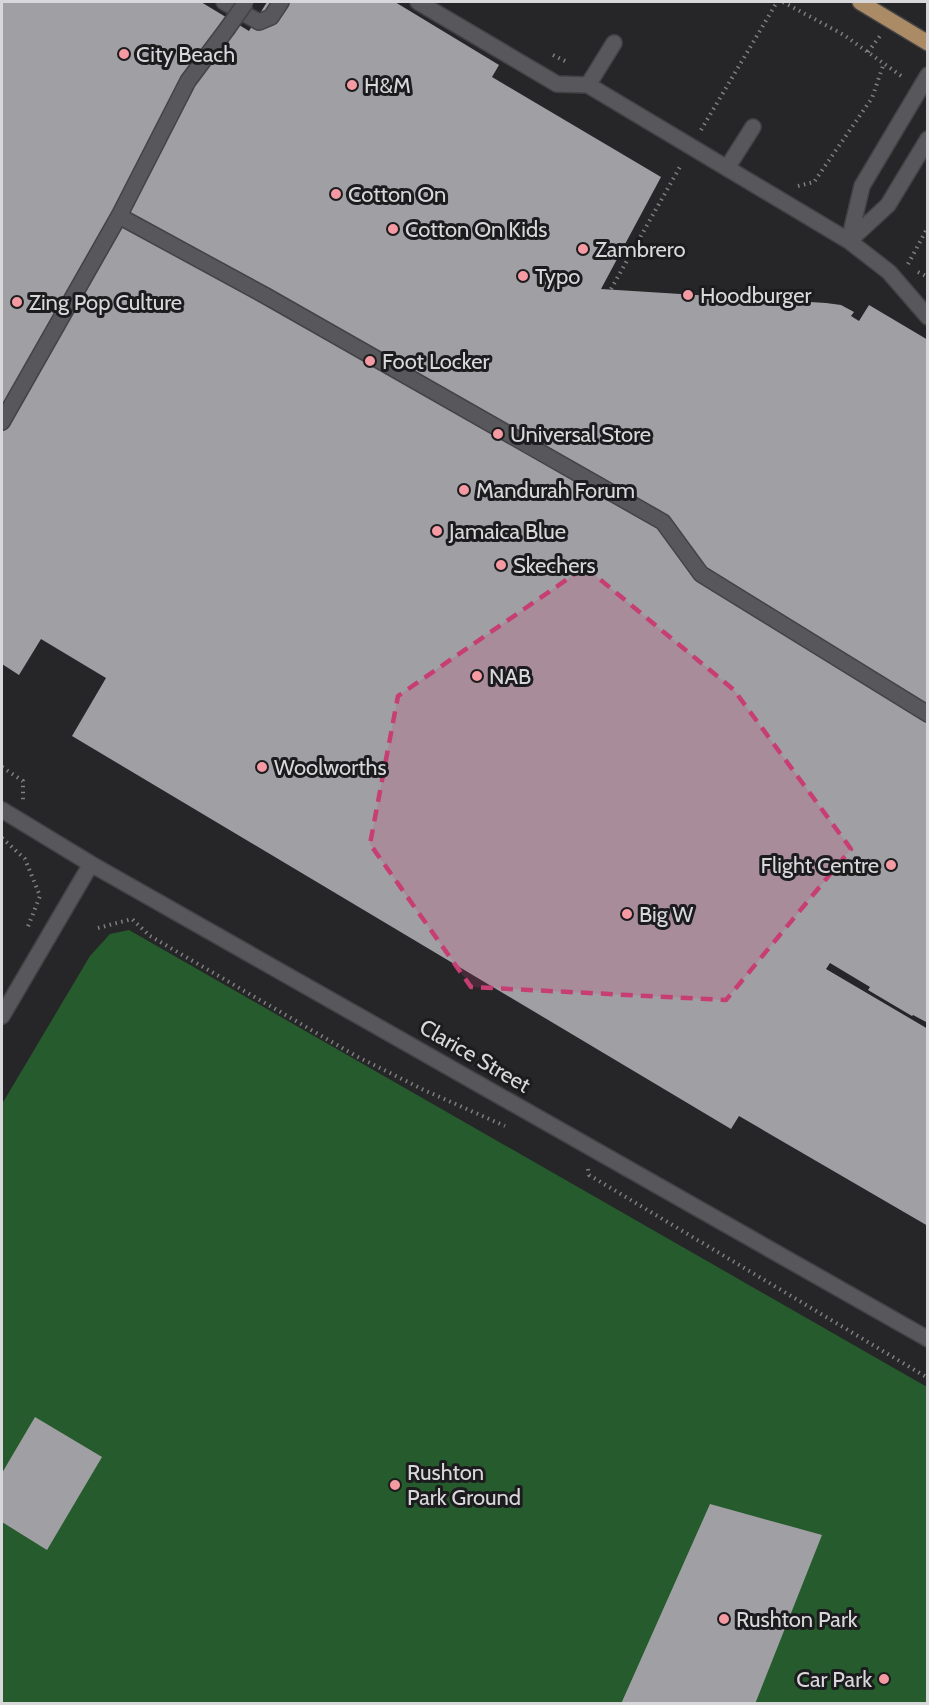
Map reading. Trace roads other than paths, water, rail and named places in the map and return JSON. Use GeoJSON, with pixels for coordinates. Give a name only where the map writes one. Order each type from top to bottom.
{"type":"FeatureCollection","features":[{"type":"Feature","properties":{"kind":"main road"},"geometry":{"type":"LineString","coordinates":[[861,2],[927,43]]}},
{"type":"Feature","properties":{"kind":"street"},"geometry":{"type":"LineString","coordinates":[[224,2],[259,22],[271,17],[281,2]]}},
{"type":"Feature","properties":{"kind":"street"},"geometry":{"type":"LineString","coordinates":[[2,422],[119,216],[188,81],[246,2]]}},
{"type":"Feature","properties":{"kind":"street"},"geometry":{"type":"LineString","coordinates":[[418,2],[556,84],[591,81],[727,168],[849,241],[889,272],[927,317]]}},
{"type":"Feature","properties":{"kind":"street"},"geometry":{"type":"LineString","coordinates":[[591,81],[614,43]]}},
{"type":"Feature","properties":{"kind":"street"},"geometry":{"type":"LineString","coordinates":[[849,241],[862,186],[927,75]]}},
{"type":"Feature","properties":{"kind":"street"},"geometry":{"type":"LineString","coordinates":[[727,168],[753,127]]}},
{"type":"Feature","properties":{"kind":"street"},"geometry":{"type":"LineString","coordinates":[[849,241],[888,205],[927,139]]}},
{"type":"Feature","properties":{"kind":"street"},"geometry":{"type":"LineString","coordinates":[[119,216],[266,296],[663,522],[700,574],[927,714]]}},
{"type":"Feature","properties":{"kind":"street","name":"Clarice Street"},"geometry":{"type":"LineString","coordinates":[[2,810],[92,864],[927,1339]]}},
{"type":"Feature","properties":{"kind":"street"},"geometry":{"type":"LineString","coordinates":[[2,1016],[92,864]]}},
{"type":"Feature","properties":{"kind":"place","name":"City Beach"},"geometry":{"type":"Point","coordinates":[124,54]}},
{"type":"Feature","properties":{"kind":"place","name":"H&M"},"geometry":{"type":"Point","coordinates":[352,85]}},
{"type":"Feature","properties":{"kind":"place","name":"Cotton On"},"geometry":{"type":"Point","coordinates":[336,194]}},
{"type":"Feature","properties":{"kind":"place","name":"Cotton On Kids"},"geometry":{"type":"Point","coordinates":[393,229]}},
{"type":"Feature","properties":{"kind":"place","name":"Zambrero"},"geometry":{"type":"Point","coordinates":[583,249]}},
{"type":"Feature","properties":{"kind":"place","name":"Typo"},"geometry":{"type":"Point","coordinates":[523,276]}},
{"type":"Feature","properties":{"kind":"place","name":"Hoodburger"},"geometry":{"type":"Point","coordinates":[688,295]}},
{"type":"Feature","properties":{"kind":"place","name":"Zing Pop Culture"},"geometry":{"type":"Point","coordinates":[17,302]}},
{"type":"Feature","properties":{"kind":"place","name":"Foot Locker"},"geometry":{"type":"Point","coordinates":[370,361]}},
{"type":"Feature","properties":{"kind":"place","name":"Universal Store"},"geometry":{"type":"Point","coordinates":[498,434]}},
{"type":"Feature","properties":{"kind":"place","name":"Mandurah Forum"},"geometry":{"type":"Point","coordinates":[464,490]}},
{"type":"Feature","properties":{"kind":"place","name":"Jamaica Blue"},"geometry":{"type":"Point","coordinates":[437,531]}},
{"type":"Feature","properties":{"kind":"place","name":"Skechers"},"geometry":{"type":"Point","coordinates":[501,565]}},
{"type":"Feature","properties":{"kind":"place","name":"NAB"},"geometry":{"type":"Point","coordinates":[477,676]}},
{"type":"Feature","properties":{"kind":"place","name":"Woolworths"},"geometry":{"type":"Point","coordinates":[262,767]}},
{"type":"Feature","properties":{"kind":"place","name":"Flight Centre"},"geometry":{"type":"Point","coordinates":[891,865]}},
{"type":"Feature","properties":{"kind":"place","name":"Big W"},"geometry":{"type":"Point","coordinates":[627,914]}},
{"type":"Feature","properties":{"kind":"place","name":"Rushton Park Ground"},"geometry":{"type":"Point","coordinates":[395,1485]}},
{"type":"Feature","properties":{"kind":"place","name":"Rushton Park"},"geometry":{"type":"Point","coordinates":[724,1619]}},
{"type":"Feature","properties":{"kind":"place","name":"Car Park"},"geometry":{"type":"Point","coordinates":[884,1679]}}]}
